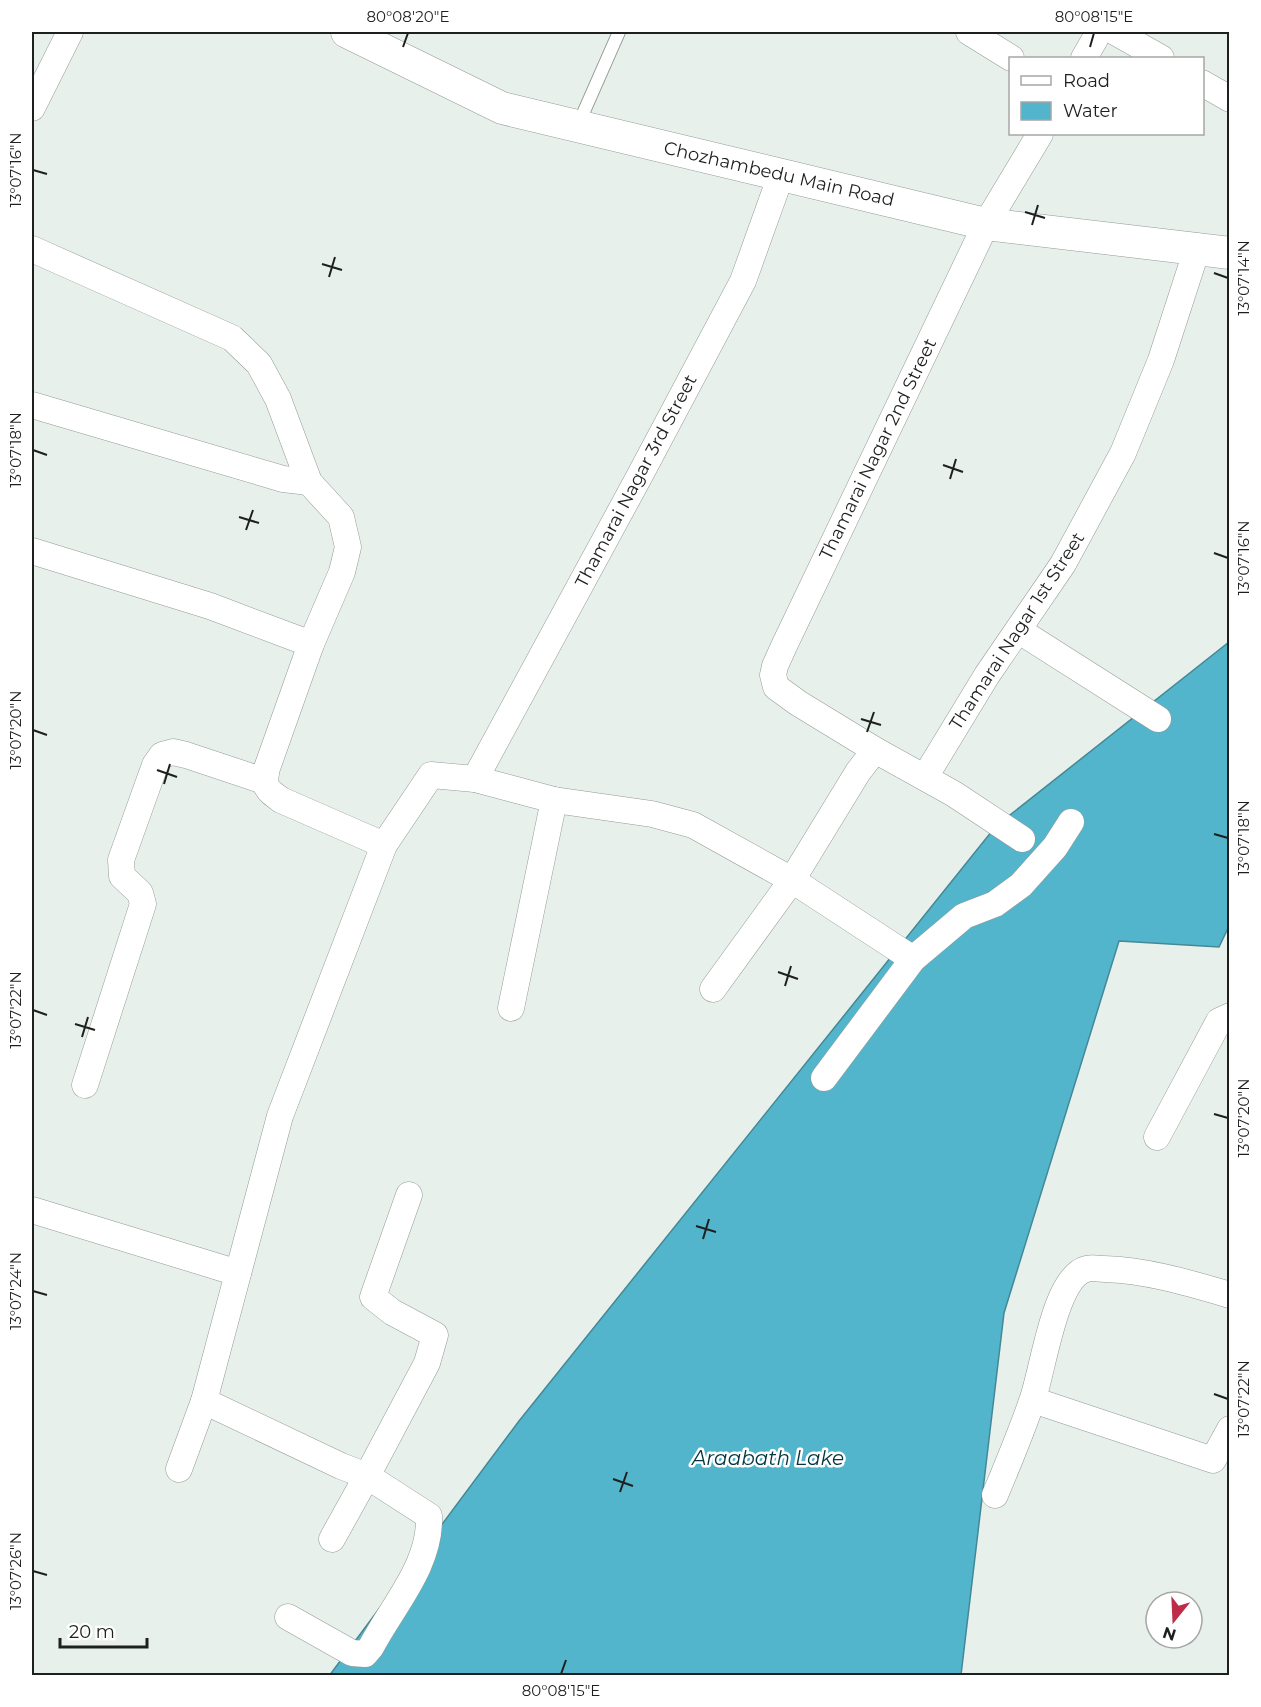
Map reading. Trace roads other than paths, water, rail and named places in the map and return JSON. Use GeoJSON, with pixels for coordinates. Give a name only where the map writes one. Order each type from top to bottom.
{"type":"FeatureCollection","features":[{"type":"Feature","properties":{"kind":"street"},"geometry":{"type":"LineString","coordinates":[[32,108],[70,32]]}},
{"type":"Feature","properties":{"kind":"street","name":"Chozhambedu Main Road"},"geometry":{"type":"LineString","coordinates":[[347,32],[502,108],[987,224],[1230,253]]}},
{"type":"Feature","properties":{"kind":"street"},"geometry":{"type":"LineString","coordinates":[[969,32],[1009,57]]}},
{"type":"Feature","properties":{"kind":"street"},"geometry":{"type":"LineString","coordinates":[[1085,57],[1099,32]]}},
{"type":"Feature","properties":{"kind":"street"},"geometry":{"type":"LineString","coordinates":[[1115,32],[1159,57]]}},
{"type":"Feature","properties":{"kind":"street"},"geometry":{"type":"LineString","coordinates":[[1204,84],[1230,99]]}},
{"type":"Feature","properties":{"kind":"street","name":"Thamarai Nagar 2nd Street"},"geometry":{"type":"LineString","coordinates":[[875,750],[776,687],[772,675],[987,224],[1040,135]]}},
{"type":"Feature","properties":{"kind":"street","name":"Thamarai Nagar 3rd Street"},"geometry":{"type":"LineString","coordinates":[[475,779],[743,281],[781,175]]}},
{"type":"Feature","properties":{"kind":"street"},"geometry":{"type":"LineString","coordinates":[[32,249],[232,338],[259,364],[278,399],[309,482],[341,517],[348,547],[342,572],[311,644],[264,781],[267,789],[280,800],[384,845]]}},
{"type":"Feature","properties":{"kind":"street","name":"Thamarai Nagar 1st Street"},"geometry":{"type":"LineString","coordinates":[[925,777],[987,675],[1063,564],[1123,453],[1161,360],[1197,249]]}},
{"type":"Feature","properties":{"kind":"street"},"geometry":{"type":"LineString","coordinates":[[32,405],[283,479],[309,482]]}},
{"type":"Feature","properties":{"kind":"street"},"geometry":{"type":"LineString","coordinates":[[32,551],[210,606],[311,644]]}},
{"type":"Feature","properties":{"kind":"street"},"geometry":{"type":"LineString","coordinates":[[1018,630],[1158,719]]}},
{"type":"Feature","properties":{"kind":"street"},"geometry":{"type":"LineString","coordinates":[[713,989],[792,880],[858,772],[875,750],[954,794],[1022,839]]}},
{"type":"Feature","properties":{"kind":"street"},"geometry":{"type":"LineString","coordinates":[[85,1084],[143,904],[140,893],[122,876],[121,860],[155,765],[162,755],[173,753],[186,755],[264,781]]}},
{"type":"Feature","properties":{"kind":"street"},"geometry":{"type":"LineString","coordinates":[[179,1469],[204,1401],[280,1116],[384,845],[431,775],[475,779],[554,800],[652,814],[693,825],[792,880],[913,959]]}},
{"type":"Feature","properties":{"kind":"street"},"geometry":{"type":"LineString","coordinates":[[511,1008],[554,800]]}},
{"type":"Feature","properties":{"kind":"street"},"geometry":{"type":"LineString","coordinates":[[824,1078],[913,959],[964,916],[995,904],[1021,885],[1054,847],[1071,822]]}},
{"type":"Feature","properties":{"kind":"street"},"geometry":{"type":"LineString","coordinates":[[1157,1137],[1220,1021],[1230,1016]]}},
{"type":"Feature","properties":{"kind":"street"},"geometry":{"type":"LineString","coordinates":[[332,1539],[427,1363],[435,1335],[392,1312],[373,1297],[408,1195]]}},
{"type":"Feature","properties":{"kind":"street"},"geometry":{"type":"LineString","coordinates":[[32,1210],[238,1273]]}},
{"type":"Feature","properties":{"kind":"street"},"geometry":{"type":"LineString","coordinates":[[995,1495],[1033,1400],[1056,1311],[1074,1275],[1086,1269],[1121,1270],[1190,1283],[1230,1295]]}},
{"type":"Feature","properties":{"kind":"street"},"geometry":{"type":"LineString","coordinates":[[1033,1400],[1213,1461],[1230,1429]]}},
{"type":"Feature","properties":{"kind":"street"},"geometry":{"type":"LineString","coordinates":[[204,1401],[367,1476],[429,1516],[429,1528],[420,1563],[371,1647],[364,1654],[352,1653],[288,1617]]}},
{"type":"Feature","properties":{"kind":"lane"},"geometry":{"type":"LineString","coordinates":[[578,126],[619,32]]}},
{"type":"Feature","properties":{"kind":"water","name":"Araabath Lake"},"geometry":{"type":"Polygon","coordinates":[[[1229,642],[1229,926],[1219,947],[1119,941],[1004,1313],[961,1675],[329,1676],[519,1421],[996,826],[1229,642]]]}}]}
